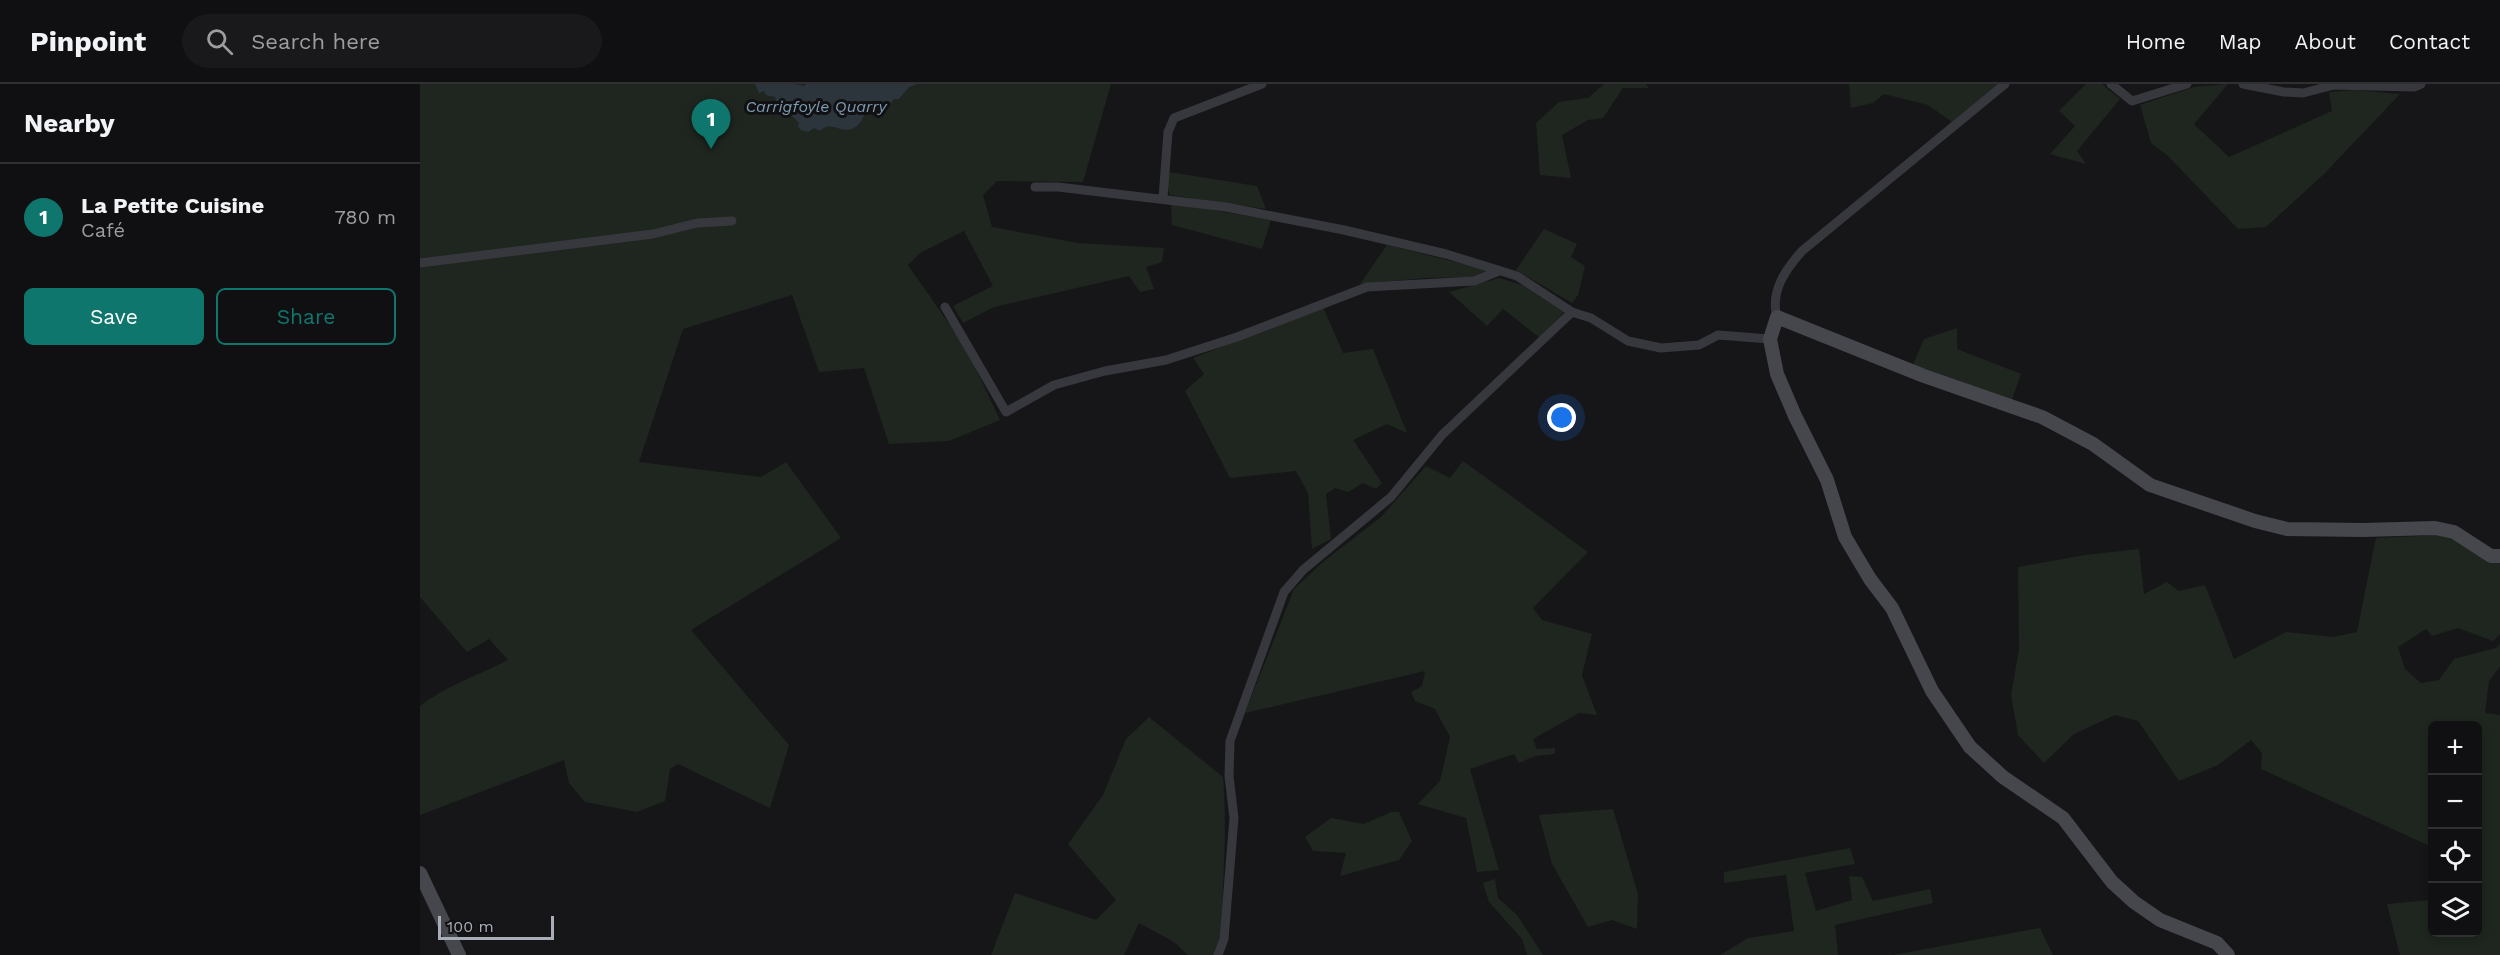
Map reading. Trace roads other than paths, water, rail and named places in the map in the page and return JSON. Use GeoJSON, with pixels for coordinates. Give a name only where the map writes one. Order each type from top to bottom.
{"type":"FeatureCollection","features":[{"type":"Feature","properties":{"kind":"street"},"geometry":{"type":"LineString","coordinates":[[1163,198],[1168,132],[1174,118],[1262,84]]}},
{"type":"Feature","properties":{"kind":"street"},"geometry":{"type":"LineString","coordinates":[[2005,84],[1802,252],[1788,269],[1775,297],[1777,317],[1770,339],[1777,374],[1799,426],[1827,480],[1845,537],[1870,579],[1892,608],[1932,691],[1970,747],[2003,777],[2063,818],[2112,882],[2134,902],[2160,920],[2217,943],[2228,955]]}},
{"type":"Feature","properties":{"kind":"street"},"geometry":{"type":"LineString","coordinates":[[2110,84],[2132,101],[2187,84]]}},
{"type":"Feature","properties":{"kind":"street"},"geometry":{"type":"LineString","coordinates":[[2243,84],[2284,92],[2303,93],[2334,85],[2414,87],[2421,84]]}},
{"type":"Feature","properties":{"kind":"street"},"geometry":{"type":"LineString","coordinates":[[1035,187],[1058,187],[1226,207],[1344,230],[1446,254],[1517,276],[1572,312],[1591,318],[1628,341],[1661,348],[1699,345],[1718,335],[1770,339]]}},
{"type":"Feature","properties":{"kind":"street"},"geometry":{"type":"LineString","coordinates":[[420,263],[653,234],[697,223],[732,221]]}},
{"type":"Feature","properties":{"kind":"street"},"geometry":{"type":"LineString","coordinates":[[945,307],[1006,412],[1054,385],[1105,371],[1166,360],[1237,337],[1367,287],[1474,281],[1499,271]]}},
{"type":"Feature","properties":{"kind":"street"},"geometry":{"type":"LineString","coordinates":[[1218,955],[1224,939],[1233,818],[1230,741],[1284,592],[1303,570],[1391,497],[1442,435],[1572,312]]}},
{"type":"Feature","properties":{"kind":"street"},"geometry":{"type":"LineString","coordinates":[[1777,317],[1924,376],[2042,417],[2092,444],[2150,485],[2255,521],[2287,529],[2435,528],[2454,532],[2491,555],[2500,556]]}},
{"type":"Feature","properties":{"kind":"street"},"geometry":{"type":"LineString","coordinates":[[420,873],[459,955]]}},
{"type":"Feature","properties":{"kind":"water","name":"Carrigfoyle Quarry"},"geometry":{"type":"Polygon","coordinates":[[[755,84],[805,86],[806,84],[917,84],[909,87],[899,99],[894,99],[891,103],[882,103],[879,108],[875,109],[876,112],[867,109],[861,122],[854,128],[845,130],[828,126],[820,131],[814,128],[808,132],[801,130],[799,123],[786,110],[786,105],[777,106],[775,97],[766,95],[764,91],[759,93],[755,84]]]}},
{"type":"Feature","properties":{"kind":"place","name":"La Petite Cuisine"},"geometry":{"type":"Point","coordinates":[711,149]}}]}
